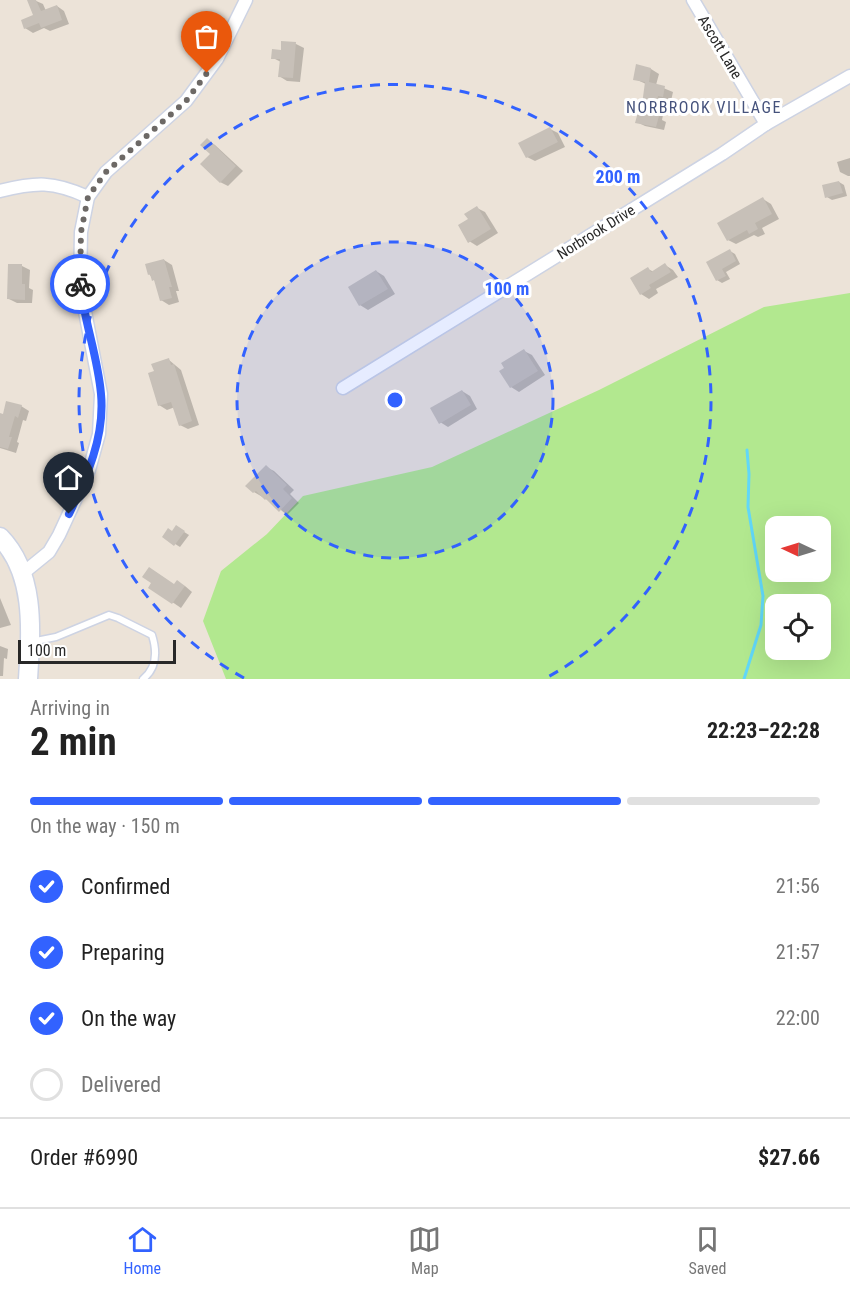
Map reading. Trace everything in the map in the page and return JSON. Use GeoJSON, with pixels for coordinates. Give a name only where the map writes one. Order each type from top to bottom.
{"type":"FeatureCollection","features":[{"type":"Feature","properties":{"kind":"street"},"geometry":{"type":"LineString","coordinates":[[22,574],[49,552],[59,535],[89,470],[99,434],[101,394],[80,286],[81,232],[88,197],[106,172],[186,101],[218,59],[246,0]]}},
{"type":"Feature","properties":{"kind":"street","name":"Ascott Lane"},"geometry":{"type":"LineString","coordinates":[[693,0],[766,124]]}},
{"type":"Feature","properties":{"kind":"street","name":"Norbrook Drive"},"geometry":{"type":"LineString","coordinates":[[343,388],[722,154],[766,124],[850,76]]}},
{"type":"Feature","properties":{"kind":"street"},"geometry":{"type":"LineString","coordinates":[[0,191],[42,183],[72,189],[88,197]]}},
{"type":"Feature","properties":{"kind":"street"},"geometry":{"type":"LineString","coordinates":[[0,537],[9,546],[22,574],[29,598],[31,642],[28,679]]}},
{"type":"Feature","properties":{"kind":"lane"},"geometry":{"type":"LineString","coordinates":[[31,642],[56,636],[109,615],[152,635],[155,643],[154,666],[151,673],[143,679]]}},
{"type":"Feature","properties":{"kind":"green space"},"geometry":{"type":"Polygon","coordinates":[[[850,293],[850,679],[226,679],[203,621],[221,571],[267,534],[303,496],[432,467],[599,390],[764,307],[850,293]]]}},
{"type":"Feature","properties":{"kind":"building"},"geometry":{"type":"Polygon","coordinates":[[[27,0],[36,0],[41,11],[57,5],[62,20],[41,28],[39,23],[24,29],[21,20],[33,15],[27,0]]]}},
{"type":"Feature","properties":{"kind":"building"},"geometry":{"type":"Polygon","coordinates":[[[281,41],[296,42],[293,78],[278,77],[280,59],[271,59],[272,49],[281,50],[281,41]]]}},
{"type":"Feature","properties":{"kind":"building"},"geometry":{"type":"Polygon","coordinates":[[[636,64],[651,68],[649,82],[665,86],[663,97],[658,96],[655,115],[659,116],[656,127],[635,123],[638,112],[641,112],[645,82],[633,80],[636,64]]]}},
{"type":"Feature","properties":{"kind":"building"},"geometry":{"type":"Polygon","coordinates":[[[550,127],[558,142],[526,158],[518,143],[550,127]]]}},
{"type":"Feature","properties":{"kind":"building"},"geometry":{"type":"Polygon","coordinates":[[[207,138],[236,166],[220,183],[200,164],[210,154],[200,145],[207,138]]]}},
{"type":"Feature","properties":{"kind":"building"},"geometry":{"type":"Polygon","coordinates":[[[839,181],[843,193],[825,198],[822,185],[839,181]]]}},
{"type":"Feature","properties":{"kind":"building"},"geometry":{"type":"Polygon","coordinates":[[[763,197],[772,214],[755,223],[758,229],[749,234],[747,230],[727,241],[717,223],[763,197]]]}},
{"type":"Feature","properties":{"kind":"building"},"geometry":{"type":"Polygon","coordinates":[[[477,206],[491,229],[468,243],[458,225],[468,219],[464,214],[477,206]]]}},
{"type":"Feature","properties":{"kind":"building"},"geometry":{"type":"Polygon","coordinates":[[[730,249],[736,261],[722,269],[726,276],[716,281],[706,262],[730,249]]]}},
{"type":"Feature","properties":{"kind":"building"},"geometry":{"type":"Polygon","coordinates":[[[164,259],[172,287],[169,287],[172,298],[160,301],[154,280],[152,281],[150,274],[148,275],[145,264],[164,259]]]}},
{"type":"Feature","properties":{"kind":"building"},"geometry":{"type":"Polygon","coordinates":[[[665,263],[671,272],[649,285],[651,288],[640,295],[630,278],[648,267],[651,272],[665,263]]]}},
{"type":"Feature","properties":{"kind":"building"},"geometry":{"type":"Polygon","coordinates":[[[8,264],[22,264],[25,300],[7,299],[8,264]]]}},
{"type":"Feature","properties":{"kind":"building"},"geometry":{"type":"Polygon","coordinates":[[[376,270],[388,289],[359,306],[348,287],[376,270]]]}},
{"type":"Feature","properties":{"kind":"building"},"geometry":{"type":"Polygon","coordinates":[[[524,349],[538,371],[510,388],[499,371],[504,368],[501,363],[524,349]]]}},
{"type":"Feature","properties":{"kind":"building"},"geometry":{"type":"Polygon","coordinates":[[[169,358],[171,365],[174,364],[192,421],[179,426],[171,402],[158,406],[148,373],[154,371],[151,364],[169,358]]]}},
{"type":"Feature","properties":{"kind":"building"},"geometry":{"type":"Polygon","coordinates":[[[462,390],[471,405],[439,424],[430,408],[462,390]]]}},
{"type":"Feature","properties":{"kind":"building"},"geometry":{"type":"Polygon","coordinates":[[[6,401],[22,405],[18,418],[15,416],[8,449],[0,447],[0,413],[3,414],[6,401]]]}},
{"type":"Feature","properties":{"kind":"building"},"geometry":{"type":"Polygon","coordinates":[[[266,465],[287,485],[283,489],[292,498],[279,512],[256,491],[253,493],[245,486],[266,465]]]}},
{"type":"Feature","properties":{"kind":"building"},"geometry":{"type":"Polygon","coordinates":[[[176,525],[185,531],[174,546],[162,537],[168,528],[172,531],[176,525]]]}},
{"type":"Feature","properties":{"kind":"building"},"geometry":{"type":"Polygon","coordinates":[[[149,567],[174,584],[177,580],[185,586],[172,604],[148,588],[151,583],[142,577],[149,567]]]}},
{"type":"Feature","properties":{"kind":"waterway"},"geometry":{"type":"LineString","coordinates":[[744,679],[761,625],[763,596],[748,507],[747,450]]}},
{"type":"Feature","properties":{"kind":"way so far"},"geometry":{"type":"LineString","coordinates":[[80,284],[81,232],[88,197],[106,172],[186,101],[207,73]]}},
{"type":"Feature","properties":{"kind":"district","name":"NORBROOK VILLAGE"},"geometry":{"type":"Point","coordinates":[704,107]}},
{"type":"Feature","properties":{"kind":"route"},"geometry":{"type":"LineString","coordinates":[[69,514],[89,470],[99,434],[101,394],[80,284]]}}]}
